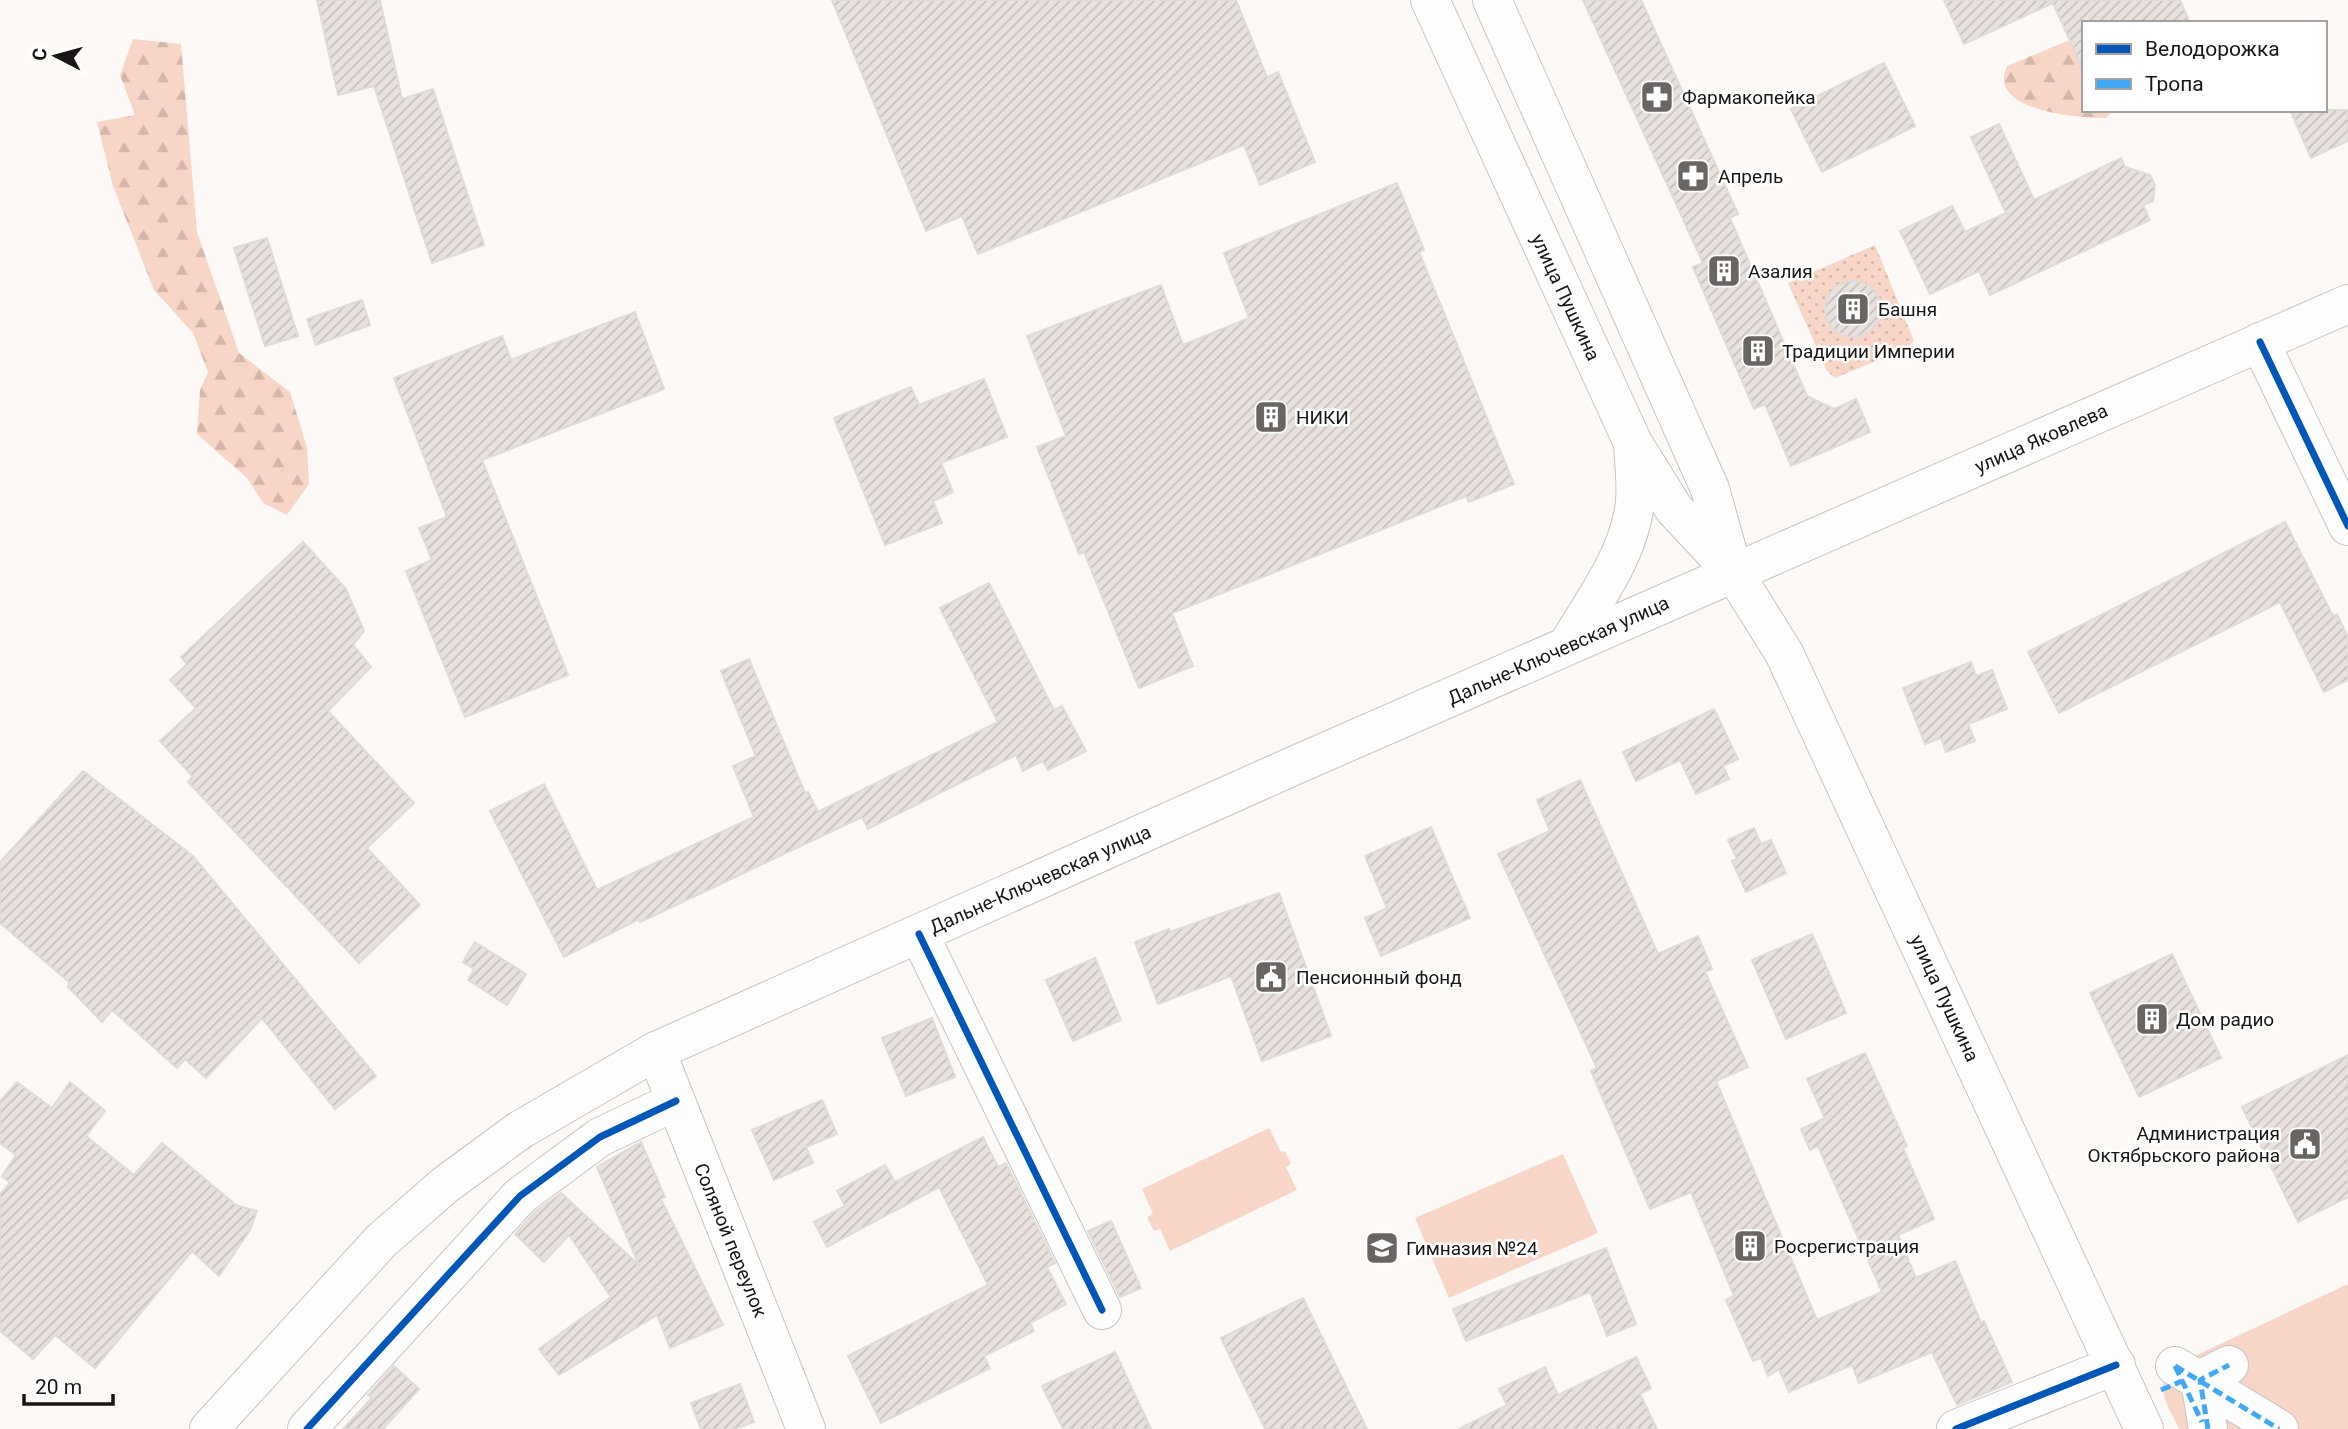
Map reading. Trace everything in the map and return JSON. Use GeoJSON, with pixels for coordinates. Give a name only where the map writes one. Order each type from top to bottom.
{"type":"FeatureCollection","features":[{"type":"Feature","properties":{"kind":"main road","name":"улица Пушкина"},"geometry":{"type":"LineString","coordinates":[[1430,0],[1633,443],[1674,509],[1734,573],[1784,653],[2144,1429]]}},
{"type":"Feature","properties":{"kind":"main road","name":"улица Пушкина"},"geometry":{"type":"LineString","coordinates":[[1492,0],[1710,489],[1734,573]]}},
{"type":"Feature","properties":{"kind":"main road","name":"улица Яковлева"},"geometry":{"type":"LineString","coordinates":[[1734,573],[2348,304]]}},
{"type":"Feature","properties":{"kind":"main road"},"geometry":{"type":"LineString","coordinates":[[2260,342],[2348,526]]}},
{"type":"Feature","properties":{"kind":"main road"},"geometry":{"type":"LineString","coordinates":[[1567,646],[1616,564],[1633,515],[1633,443]]}},
{"type":"Feature","properties":{"kind":"main road","name":"Дальне-Ключевская улица"},"geometry":{"type":"LineString","coordinates":[[209,1429],[381,1241],[445,1185],[520,1130],[656,1051],[1734,573]]}},
{"type":"Feature","properties":{"kind":"main road"},"geometry":{"type":"LineString","coordinates":[[919,934],[1102,1310]]}},
{"type":"Feature","properties":{"kind":"main road","name":"Соляной переулок"},"geometry":{"type":"LineString","coordinates":[[656,1051],[806,1429]]}},
{"type":"Feature","properties":{"kind":"main road"},"geometry":{"type":"LineString","coordinates":[[307,1429],[520,1196],[600,1138],[676,1101]]}},
{"type":"Feature","properties":{"kind":"main road"},"geometry":{"type":"LineString","coordinates":[[1956,1429],[2116,1366]]}},
{"type":"Feature","properties":{"kind":"main road"},"geometry":{"type":"LineString","coordinates":[[2193,1379],[2228,1417],[2279,1429]]}},
{"type":"Feature","properties":{"kind":"green space"},"geometry":{"type":"Polygon","coordinates":[[[133,39],[181,44],[197,232],[239,353],[290,392],[307,448],[309,484],[287,515],[263,503],[247,478],[197,434],[200,390],[208,372],[193,333],[154,290],[113,186],[97,122],[135,115],[120,75],[133,39]]]}},
{"type":"Feature","properties":{"kind":"green space"},"geometry":{"type":"Polygon","coordinates":[[[2070,40],[2082,65],[2082,112],[2111,112],[2106,118],[2075,116],[2038,109],[2021,102],[2010,93],[2004,81],[2007,66],[2070,40]]]}},
{"type":"Feature","properties":{"kind":"green space"},"geometry":{"type":"Polygon","coordinates":[[[1875,245],[1914,341],[1907,348],[1835,378],[1827,371],[1788,283],[1875,245]]]}},
{"type":"Feature","properties":{"kind":"green space"},"geometry":{"type":"Polygon","coordinates":[[[1269,1128],[1281,1152],[1285,1151],[1291,1164],[1286,1167],[1297,1190],[1170,1251],[1160,1229],[1154,1231],[1147,1217],[1153,1214],[1142,1189],[1269,1128]]]}},
{"type":"Feature","properties":{"kind":"green space"},"geometry":{"type":"Polygon","coordinates":[[[1563,1154],[1598,1233],[1449,1298],[1415,1218],[1563,1154]]]}},
{"type":"Feature","properties":{"kind":"green space"},"geometry":{"type":"Polygon","coordinates":[[[2348,1284],[2348,1429],[2179,1429],[2163,1392],[2169,1368],[2348,1284]]]}},
{"type":"Feature","properties":{"kind":"building"},"geometry":{"type":"Polygon","coordinates":[[[317,0],[380,0],[402,99],[433,89],[484,245],[432,263],[374,86],[338,95],[317,0]]]}},
{"type":"Feature","properties":{"kind":"building"},"geometry":{"type":"Polygon","coordinates":[[[832,0],[1236,0],[1267,77],[1278,72],[1315,162],[1260,185],[1244,145],[978,254],[962,216],[926,231],[832,0]]]}},
{"type":"Feature","properties":{"kind":"building"},"geometry":{"type":"Polygon","coordinates":[[[1583,0],[1641,0],[1738,214],[1730,218],[1807,396],[1834,409],[1856,399],[1870,432],[1791,466],[1765,404],[1754,409],[1693,267],[1703,263],[1583,0]]]}},
{"type":"Feature","properties":{"kind":"building"},"geometry":{"type":"Polygon","coordinates":[[[1944,0],[2180,0],[2189,21],[2082,21],[2082,68],[2053,3],[1964,44],[1944,0]]]}},
{"type":"Feature","properties":{"kind":"building"},"geometry":{"type":"Polygon","coordinates":[[[1884,63],[1915,126],[1822,172],[1791,109],[1884,63]]]}},
{"type":"Feature","properties":{"kind":"building"},"geometry":{"type":"Polygon","coordinates":[[[2348,110],[2348,141],[2311,158],[2291,112],[2348,110]]]}},
{"type":"Feature","properties":{"kind":"building"},"geometry":{"type":"Polygon","coordinates":[[[1999,124],[2034,200],[2121,158],[2125,167],[2150,175],[2155,185],[2153,201],[2143,205],[2150,220],[1990,295],[1979,271],[1930,294],[1900,231],[1952,206],[1965,232],[2006,213],[1971,137],[1999,124]]]}},
{"type":"Feature","properties":{"kind":"building","name":"НИКИ"},"geometry":{"type":"Polygon","coordinates":[[[1397,183],[1424,250],[1419,252],[1514,484],[1469,502],[1466,496],[1172,613],[1193,666],[1139,688],[1084,552],[1079,554],[1037,447],[1066,436],[1027,336],[1161,285],[1183,345],[1249,318],[1224,253],[1397,183]]]}},
{"type":"Feature","properties":{"kind":"building"},"geometry":{"type":"Polygon","coordinates":[[[267,238],[298,336],[265,346],[234,248],[267,238]]]}},
{"type":"Feature","properties":{"kind":"building","name":"Башня"},"geometry":{"type":"Polygon","coordinates":[[[1853,281],[1864,283],[1873,289],[1879,298],[1879,320],[1873,329],[1864,335],[1853,337],[1842,335],[1833,329],[1827,320],[1825,309],[1827,298],[1833,289],[1842,283],[1853,281]]]}},
{"type":"Feature","properties":{"kind":"building"},"geometry":{"type":"Polygon","coordinates":[[[362,300],[370,325],[316,345],[307,319],[362,300]]]}},
{"type":"Feature","properties":{"kind":"building"},"geometry":{"type":"Polygon","coordinates":[[[635,312],[664,389],[482,460],[568,675],[465,717],[406,571],[432,560],[419,528],[447,517],[394,378],[502,336],[511,360],[635,312]]]}},
{"type":"Feature","properties":{"kind":"building"},"geometry":{"type":"Polygon","coordinates":[[[984,379],[1007,437],[941,463],[953,492],[933,501],[942,523],[885,545],[834,418],[911,387],[919,405],[984,379]]]}},
{"type":"Feature","properties":{"kind":"building"},"geometry":{"type":"Polygon","coordinates":[[[2285,522],[2333,616],[2337,614],[2348,637],[2348,680],[2324,692],[2280,602],[2059,713],[2028,652],[2285,522]]]}},
{"type":"Feature","properties":{"kind":"building"},"geometry":{"type":"Polygon","coordinates":[[[303,542],[346,589],[364,631],[353,645],[371,667],[328,711],[414,803],[367,848],[420,905],[359,963],[188,782],[193,777],[160,741],[196,708],[170,680],[187,664],[181,657],[303,542]]]}},
{"type":"Feature","properties":{"kind":"building"},"geometry":{"type":"Polygon","coordinates":[[[989,583],[1054,710],[1062,706],[1086,751],[1048,770],[1043,761],[1023,771],[1016,755],[868,829],[862,817],[640,922],[639,919],[564,957],[490,811],[544,784],[597,890],[754,817],[733,766],[756,756],[721,671],[749,659],[805,793],[808,792],[818,812],[998,722],[940,608],[989,583]]]}},
{"type":"Feature","properties":{"kind":"building"},"geometry":{"type":"Polygon","coordinates":[[[1971,662],[1976,676],[1992,670],[2007,709],[1968,724],[1975,741],[1946,752],[1941,738],[1925,744],[1903,688],[1971,662]]]}},
{"type":"Feature","properties":{"kind":"building"},"geometry":{"type":"Polygon","coordinates":[[[1714,709],[1738,759],[1723,766],[1729,779],[1696,794],[1680,760],[1636,781],[1623,752],[1714,709]]]}},
{"type":"Feature","properties":{"kind":"building"},"geometry":{"type":"Polygon","coordinates":[[[83,771],[193,856],[376,1076],[335,1109],[262,1018],[206,1078],[185,1059],[177,1068],[112,1010],[102,1022],[68,987],[69,982],[0,923],[0,862],[83,771]]]}},
{"type":"Feature","properties":{"kind":"building"},"geometry":{"type":"Polygon","coordinates":[[[1580,780],[1658,954],[1698,936],[1712,969],[1705,972],[1748,1067],[1716,1081],[1817,1320],[1882,1292],[1818,1146],[1810,1150],[1801,1129],[1825,1118],[1807,1079],[1865,1053],[1907,1146],[1903,1148],[1934,1219],[1898,1235],[1916,1278],[1955,1261],[1981,1323],[1984,1321],[2012,1382],[1957,1405],[1932,1352],[1859,1383],[1852,1365],[1789,1392],[1779,1369],[1768,1376],[1761,1358],[1753,1361],[1726,1300],[1734,1296],[1691,1192],[1650,1209],[1591,1071],[1597,1068],[1498,854],[1550,831],[1537,800],[1580,780]]]}},
{"type":"Feature","properties":{"kind":"building"},"geometry":{"type":"Polygon","coordinates":[[[1431,827],[1470,918],[1381,956],[1365,918],[1387,908],[1365,856],[1431,827]]]}},
{"type":"Feature","properties":{"kind":"building"},"geometry":{"type":"Polygon","coordinates":[[[1754,828],[1761,844],[1771,840],[1786,873],[1746,892],[1732,861],[1737,859],[1728,840],[1754,828]]]}},
{"type":"Feature","properties":{"kind":"building","name":"Пенсионный фонд"},"geometry":{"type":"Polygon","coordinates":[[[1279,893],[1331,1036],[1262,1061],[1231,976],[1158,1004],[1135,942],[1279,893]]]}},
{"type":"Feature","properties":{"kind":"building"},"geometry":{"type":"Polygon","coordinates":[[[1812,934],[1846,1013],[1786,1039],[1752,960],[1812,934]]]}},
{"type":"Feature","properties":{"kind":"building"},"geometry":{"type":"Polygon","coordinates":[[[475,942],[526,974],[507,1005],[468,980],[474,969],[463,962],[475,942]]]}},
{"type":"Feature","properties":{"kind":"building","name":"Дом радио"},"geometry":{"type":"Polygon","coordinates":[[[2172,954],[2221,1058],[2139,1097],[2090,993],[2172,954]]]}},
{"type":"Feature","properties":{"kind":"building"},"geometry":{"type":"Polygon","coordinates":[[[1095,958],[1121,1020],[1073,1041],[1046,980],[1095,958]]]}},
{"type":"Feature","properties":{"kind":"building"},"geometry":{"type":"Polygon","coordinates":[[[932,1018],[955,1077],[906,1096],[882,1038],[932,1018]]]}},
{"type":"Feature","properties":{"kind":"building"},"geometry":{"type":"Polygon","coordinates":[[[2348,1055],[2348,1197],[2298,1222],[2242,1107],[2348,1055]]]}},
{"type":"Feature","properties":{"kind":"building"},"geometry":{"type":"Polygon","coordinates":[[[17,1082],[52,1108],[70,1082],[105,1111],[86,1136],[134,1175],[162,1143],[236,1205],[257,1211],[250,1230],[219,1276],[192,1251],[95,1368],[55,1335],[33,1359],[0,1331],[0,1194],[10,1183],[2,1176],[16,1155],[0,1143],[0,1101],[17,1082]]]}},
{"type":"Feature","properties":{"kind":"building"},"geometry":{"type":"Polygon","coordinates":[[[822,1100],[837,1134],[806,1147],[813,1163],[774,1180],[752,1130],[822,1100]]]}},
{"type":"Feature","properties":{"kind":"building"},"geometry":{"type":"Polygon","coordinates":[[[983,1137],[998,1167],[1006,1163],[1055,1263],[1047,1267],[1066,1304],[1030,1323],[1034,1331],[984,1356],[990,1368],[881,1423],[848,1356],[988,1285],[939,1187],[827,1247],[814,1222],[845,1206],[837,1191],[885,1165],[895,1182],[983,1137]]]}},
{"type":"Feature","properties":{"kind":"building"},"geometry":{"type":"Polygon","coordinates":[[[641,1142],[665,1197],[661,1199],[723,1325],[670,1348],[657,1315],[559,1375],[539,1349],[611,1297],[569,1235],[544,1262],[515,1234],[535,1212],[561,1193],[639,1265],[597,1167],[641,1142]]]}},
{"type":"Feature","properties":{"kind":"building"},"geometry":{"type":"Polygon","coordinates":[[[1111,1221],[1141,1288],[1120,1297],[1088,1231],[1111,1221]]]}},
{"type":"Feature","properties":{"kind":"building"},"geometry":{"type":"Polygon","coordinates":[[[1606,1248],[1636,1324],[1607,1336],[1590,1292],[1466,1341],[1453,1309],[1606,1248]]]}},
{"type":"Feature","properties":{"kind":"building"},"geometry":{"type":"Polygon","coordinates":[[[1303,1298],[1367,1429],[1265,1429],[1221,1338],[1303,1298]]]}},
{"type":"Feature","properties":{"kind":"building"},"geometry":{"type":"Polygon","coordinates":[[[1115,1352],[1151,1429],[1063,1429],[1042,1386],[1115,1352]]]}},
{"type":"Feature","properties":{"kind":"building"},"geometry":{"type":"Polygon","coordinates":[[[1636,1357],[1651,1388],[1640,1394],[1657,1429],[1459,1429],[1507,1405],[1499,1389],[1545,1367],[1558,1395],[1636,1357]]]}},
{"type":"Feature","properties":{"kind":"building"},"geometry":{"type":"Polygon","coordinates":[[[394,1366],[419,1389],[383,1429],[343,1429],[372,1398],[368,1395],[394,1366]]]}},
{"type":"Feature","properties":{"kind":"building"},"geometry":{"type":"Polygon","coordinates":[[[740,1384],[754,1422],[735,1429],[701,1429],[691,1403],[740,1384]]]}},
{"type":"Feature","properties":{"kind":"marked path"},"geometry":{"type":"LineString","coordinates":[[2208,1429],[2200,1380],[2229,1365]]}},
{"type":"Feature","properties":{"kind":"marked path"},"geometry":{"type":"LineString","coordinates":[[2175,1366],[2279,1429]]}},
{"type":"Feature","properties":{"kind":"marked path"},"geometry":{"type":"LineString","coordinates":[[2175,1366],[2202,1422]]}},
{"type":"Feature","properties":{"kind":"marked path"},"geometry":{"type":"LineString","coordinates":[[2161,1390],[2182,1381]]}},
{"type":"Feature","properties":{"kind":"cycle path"},"geometry":{"type":"LineString","coordinates":[[2260,342],[2348,526]]}},
{"type":"Feature","properties":{"kind":"cycle path"},"geometry":{"type":"LineString","coordinates":[[919,934],[1102,1310]]}},
{"type":"Feature","properties":{"kind":"cycle path"},"geometry":{"type":"LineString","coordinates":[[307,1429],[520,1196],[600,1137],[676,1101]]}},
{"type":"Feature","properties":{"kind":"cycle path"},"geometry":{"type":"LineString","coordinates":[[1956,1429],[2116,1365]]}},
{"type":"Feature","properties":{"kind":"place","name":"Фармакопейка"},"geometry":{"type":"Point","coordinates":[1657,97]}},
{"type":"Feature","properties":{"kind":"place","name":"Апрель"},"geometry":{"type":"Point","coordinates":[1693,176]}},
{"type":"Feature","properties":{"kind":"place","name":"Азалия"},"geometry":{"type":"Point","coordinates":[1724,271]}},
{"type":"Feature","properties":{"kind":"place","name":"Башня"},"geometry":{"type":"Point","coordinates":[1853,309]}},
{"type":"Feature","properties":{"kind":"place","name":"Традиции Империи"},"geometry":{"type":"Point","coordinates":[1758,351]}},
{"type":"Feature","properties":{"kind":"place","name":"НИКИ"},"geometry":{"type":"Point","coordinates":[1271,417]}},
{"type":"Feature","properties":{"kind":"place","name":"Пенсионный фонд"},"geometry":{"type":"Point","coordinates":[1271,977]}},
{"type":"Feature","properties":{"kind":"place","name":"Дом радио"},"geometry":{"type":"Point","coordinates":[2152,1019]}},
{"type":"Feature","properties":{"kind":"place","name":"Администрация Октябрьского района"},"geometry":{"type":"Point","coordinates":[2305,1144]}},
{"type":"Feature","properties":{"kind":"place","name":"Росрегистрация"},"geometry":{"type":"Point","coordinates":[1750,1246]}},
{"type":"Feature","properties":{"kind":"place","name":"Гимназия №24"},"geometry":{"type":"Point","coordinates":[1382,1248]}}]}
